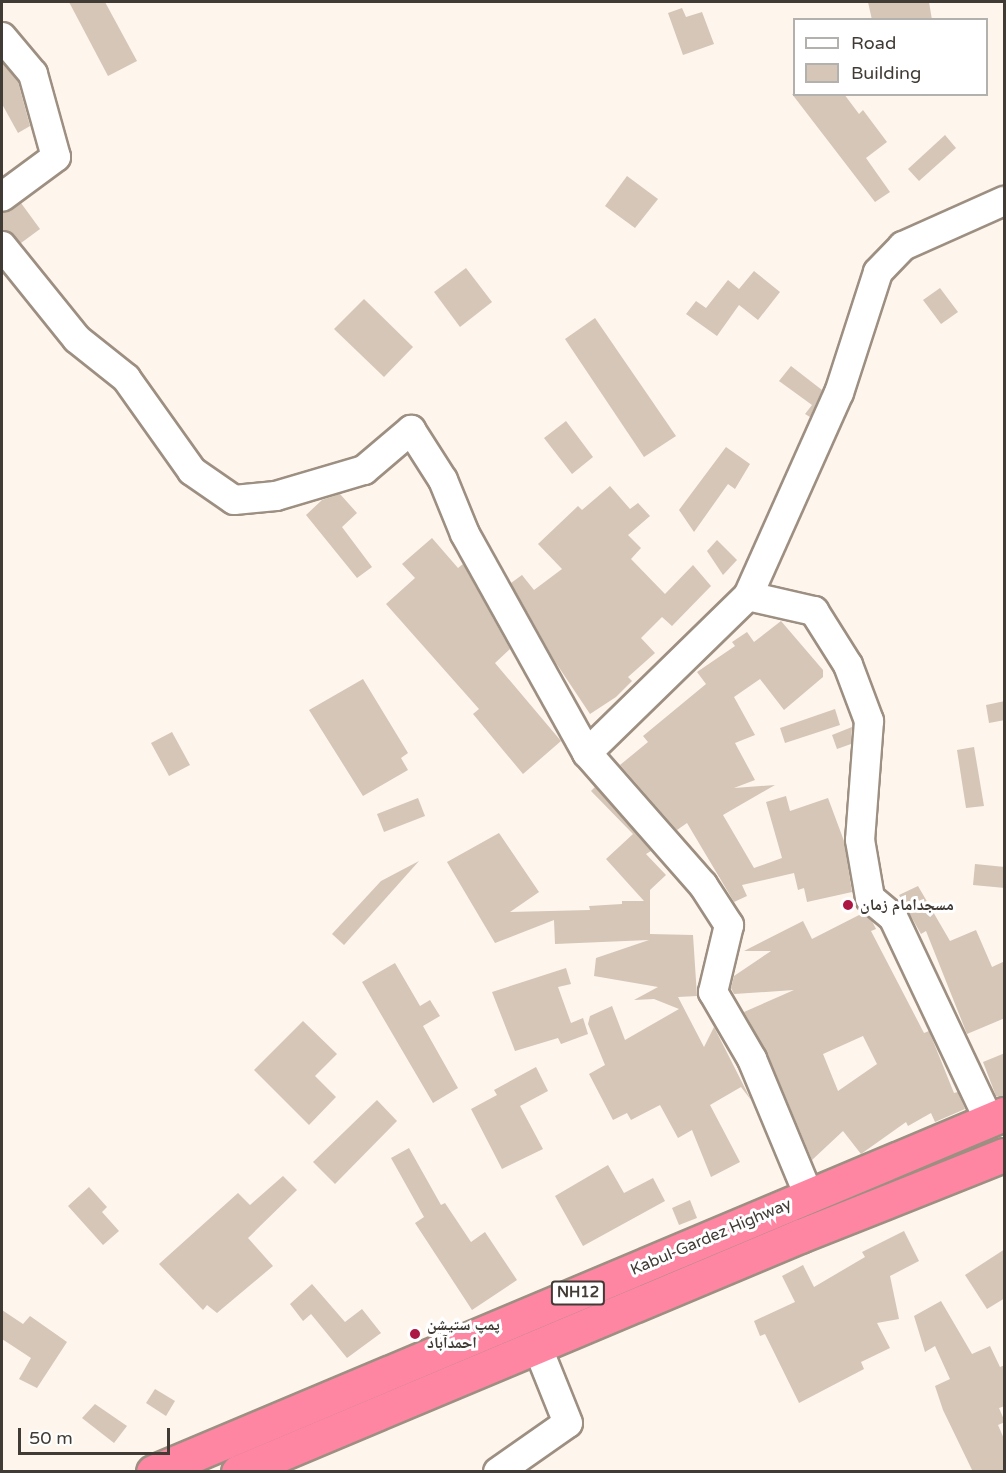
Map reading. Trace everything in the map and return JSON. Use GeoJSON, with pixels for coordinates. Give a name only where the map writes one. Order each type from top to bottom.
{"type":"FeatureCollection","features":[{"type":"Feature","properties":{"kind":"highway","name":"Kabul-Gardez Highway"},"geometry":{"type":"LineString","coordinates":[[153,1472],[997,1117]]}},
{"type":"Feature","properties":{"kind":"highway","name":"Kabul-Gardez Highway"},"geometry":{"type":"LineString","coordinates":[[238,1472],[537,1346],[1005,1155]]}},
{"type":"Feature","properties":{"kind":"street"},"geometry":{"type":"LineString","coordinates":[[2,37],[33,74],[56,157],[2,197]]}},
{"type":"Feature","properties":{"kind":"street"},"geometry":{"type":"LineString","coordinates":[[587,753],[748,596],[839,393],[878,272],[903,246],[1005,201]]}},
{"type":"Feature","properties":{"kind":"street"},"geometry":{"type":"LineString","coordinates":[[2,246],[76,339],[126,378],[192,471],[234,500],[276,496],[364,470],[411,429],[442,480],[465,534],[587,753],[703,885],[729,925],[713,992],[752,1059],[809,1196]]}},
{"type":"Feature","properties":{"kind":"street"},"geometry":{"type":"LineString","coordinates":[[748,596],[814,612],[848,665],[869,721],[860,840],[870,898],[894,917],[997,1117]]}},
{"type":"Feature","properties":{"kind":"street"},"geometry":{"type":"LineString","coordinates":[[498,1472],[568,1423],[537,1346]]}},
{"type":"Feature","properties":{"kind":"building"},"geometry":{"type":"Polygon","coordinates":[[[69,2],[105,2],[137,61],[108,76],[69,2]]]}},
{"type":"Feature","properties":{"kind":"building"},"geometry":{"type":"Polygon","coordinates":[[[868,2],[929,2],[932,18],[872,18],[868,2]]]}},
{"type":"Feature","properties":{"kind":"building"},"geometry":{"type":"Polygon","coordinates":[[[682,8],[686,17],[702,12],[714,44],[683,55],[668,13],[682,8]]]}},
{"type":"Feature","properties":{"kind":"building"},"geometry":{"type":"Polygon","coordinates":[[[2,62],[18,82],[30,126],[18,133],[2,104],[2,62]]]}},
{"type":"Feature","properties":{"kind":"building"},"geometry":{"type":"Polygon","coordinates":[[[794,96],[846,96],[859,114],[863,110],[887,142],[866,158],[890,192],[875,202],[794,96]]]}},
{"type":"Feature","properties":{"kind":"building"},"geometry":{"type":"Polygon","coordinates":[[[945,135],[956,148],[919,181],[908,169],[945,135]]]}},
{"type":"Feature","properties":{"kind":"building"},"geometry":{"type":"Polygon","coordinates":[[[627,176],[658,199],[635,228],[605,206],[627,176]]]}},
{"type":"Feature","properties":{"kind":"building"},"geometry":{"type":"Polygon","coordinates":[[[21,203],[40,229],[21,243],[8,231],[2,230],[2,213],[21,203]]]}},
{"type":"Feature","properties":{"kind":"building"},"geometry":{"type":"Polygon","coordinates":[[[466,268],[492,302],[460,327],[434,292],[466,268]]]}},
{"type":"Feature","properties":{"kind":"building"},"geometry":{"type":"Polygon","coordinates":[[[754,271],[780,292],[758,320],[739,305],[717,336],[686,314],[696,301],[706,308],[728,280],[739,289],[754,271]]]}},
{"type":"Feature","properties":{"kind":"building"},"geometry":{"type":"Polygon","coordinates":[[[940,288],[958,312],[941,324],[923,300],[940,288]]]}},
{"type":"Feature","properties":{"kind":"building"},"geometry":{"type":"Polygon","coordinates":[[[364,299],[413,347],[384,377],[334,329],[364,299]]]}},
{"type":"Feature","properties":{"kind":"building"},"geometry":{"type":"Polygon","coordinates":[[[595,318],[676,436],[644,457],[565,339],[595,318]]]}},
{"type":"Feature","properties":{"kind":"building"},"geometry":{"type":"Polygon","coordinates":[[[791,366],[822,390],[810,417],[805,414],[812,405],[779,381],[791,366]]]}},
{"type":"Feature","properties":{"kind":"building"},"geometry":{"type":"Polygon","coordinates":[[[566,421],[593,457],[572,474],[544,438],[566,421]]]}},
{"type":"Feature","properties":{"kind":"building"},"geometry":{"type":"Polygon","coordinates":[[[726,447],[750,464],[735,489],[728,484],[694,532],[679,510],[726,447]]]}},
{"type":"Feature","properties":{"kind":"building"},"geometry":{"type":"Polygon","coordinates":[[[610,486],[630,509],[638,503],[650,516],[628,535],[641,548],[631,559],[665,594],[693,565],[711,586],[672,626],[662,617],[641,638],[655,653],[628,677],[632,681],[616,697],[590,714],[554,660],[511,583],[522,575],[534,590],[562,569],[538,544],[578,506],[582,510],[610,486]]]}},
{"type":"Feature","properties":{"kind":"building"},"geometry":{"type":"Polygon","coordinates":[[[340,494],[357,513],[342,527],[372,567],[357,578],[306,515],[322,500],[340,494]]]}},
{"type":"Feature","properties":{"kind":"building"},"geometry":{"type":"Polygon","coordinates":[[[432,538],[458,568],[463,564],[510,649],[495,663],[561,741],[523,774],[473,714],[479,709],[386,604],[415,578],[402,564],[432,538]]]}},
{"type":"Feature","properties":{"kind":"building"},"geometry":{"type":"Polygon","coordinates":[[[717,540],[737,560],[723,575],[707,551],[717,540]]]}},
{"type":"Feature","properties":{"kind":"building"},"geometry":{"type":"Polygon","coordinates":[[[781,621],[823,670],[823,677],[784,710],[760,679],[734,697],[755,735],[735,743],[755,780],[734,788],[775,785],[723,815],[754,868],[782,858],[766,802],[786,796],[790,811],[828,798],[844,841],[852,892],[807,902],[804,888],[798,890],[794,873],[742,885],[747,896],[734,902],[687,823],[677,830],[620,765],[648,742],[643,736],[706,684],[697,672],[735,646],[732,642],[747,632],[754,642],[781,621]]]}},
{"type":"Feature","properties":{"kind":"building"},"geometry":{"type":"Polygon","coordinates":[[[363,679],[408,753],[401,758],[408,770],[363,796],[309,710],[363,679]]]}},
{"type":"Feature","properties":{"kind":"building"},"geometry":{"type":"Polygon","coordinates":[[[1005,701],[1005,720],[989,723],[986,705],[1005,701]]]}},
{"type":"Feature","properties":{"kind":"building"},"geometry":{"type":"Polygon","coordinates":[[[835,709],[840,725],[785,743],[780,728],[835,709]]]}},
{"type":"Feature","properties":{"kind":"building"},"geometry":{"type":"Polygon","coordinates":[[[852,727],[851,744],[837,749],[832,735],[852,727]]]}},
{"type":"Feature","properties":{"kind":"building"},"geometry":{"type":"Polygon","coordinates":[[[172,732],[190,765],[169,776],[151,743],[172,732]]]}},
{"type":"Feature","properties":{"kind":"building"},"geometry":{"type":"Polygon","coordinates":[[[974,747],[984,806],[966,808],[957,750],[974,747]]]}},
{"type":"Feature","properties":{"kind":"building"},"geometry":{"type":"Polygon","coordinates":[[[595,787],[651,851],[646,854],[666,875],[650,890],[650,934],[693,935],[697,996],[678,997],[704,1047],[714,1027],[751,1100],[741,1087],[710,1105],[740,1162],[711,1177],[692,1130],[678,1138],[660,1105],[631,1120],[627,1113],[613,1120],[589,1074],[605,1065],[588,1024],[590,1016],[612,1006],[625,1040],[679,1009],[654,999],[634,1000],[658,987],[594,976],[596,958],[649,940],[555,944],[554,920],[495,943],[447,862],[499,833],[539,892],[510,912],[590,910],[589,906],[622,904],[622,901],[644,901],[606,859],[633,834],[591,791],[595,787]]]}},
{"type":"Feature","properties":{"kind":"building"},"geometry":{"type":"Polygon","coordinates":[[[418,798],[425,816],[384,832],[377,814],[418,798]]]}},
{"type":"Feature","properties":{"kind":"building"},"geometry":{"type":"Polygon","coordinates":[[[419,861],[344,945],[332,934],[381,881],[419,861]]]}},
{"type":"Feature","properties":{"kind":"building"},"geometry":{"type":"Polygon","coordinates":[[[975,864],[1005,867],[1005,888],[973,885],[975,864]]]}},
{"type":"Feature","properties":{"kind":"building"},"geometry":{"type":"Polygon","coordinates":[[[918,886],[950,941],[976,930],[992,967],[1005,961],[1005,1018],[967,1034],[926,931],[921,934],[899,895],[918,886]]]}},
{"type":"Feature","properties":{"kind":"building"},"geometry":{"type":"Polygon","coordinates":[[[863,913],[872,921],[876,929],[871,931],[924,1033],[929,1031],[954,1093],[958,1092],[965,1109],[935,1122],[931,1113],[908,1126],[906,1122],[861,1154],[843,1131],[812,1160],[767,1053],[744,1012],[794,990],[734,994],[731,988],[734,976],[771,951],[744,951],[803,921],[812,939],[863,913]],[[863,1036],[823,1054],[838,1091],[877,1064],[863,1036]]]}},
{"type":"Feature","properties":{"kind":"building"},"geometry":{"type":"Polygon","coordinates":[[[395,963],[420,1006],[430,1000],[440,1016],[423,1026],[458,1088],[433,1103],[362,982],[395,963]]]}},
{"type":"Feature","properties":{"kind":"building"},"geometry":{"type":"Polygon","coordinates":[[[566,968],[571,984],[558,987],[571,1023],[583,1018],[588,1034],[561,1044],[558,1038],[515,1051],[492,992],[566,968]]]}},
{"type":"Feature","properties":{"kind":"building"},"geometry":{"type":"Polygon","coordinates":[[[303,1021],[337,1054],[315,1076],[336,1097],[309,1125],[254,1070],[303,1021]]]}},
{"type":"Feature","properties":{"kind":"building"},"geometry":{"type":"Polygon","coordinates":[[[1005,1053],[1005,1096],[996,1096],[983,1062],[1005,1053]]]}},
{"type":"Feature","properties":{"kind":"building"},"geometry":{"type":"Polygon","coordinates":[[[536,1067],[548,1091],[520,1106],[543,1149],[502,1169],[471,1109],[497,1095],[494,1090],[536,1067]]]}},
{"type":"Feature","properties":{"kind":"building"},"geometry":{"type":"Polygon","coordinates":[[[377,1100],[397,1121],[335,1184],[313,1162],[377,1100]]]}},
{"type":"Feature","properties":{"kind":"building"},"geometry":{"type":"Polygon","coordinates":[[[409,1148],[441,1205],[445,1203],[471,1242],[485,1232],[517,1280],[472,1310],[415,1223],[424,1217],[391,1158],[409,1148]]]}},
{"type":"Feature","properties":{"kind":"building"},"geometry":{"type":"Polygon","coordinates":[[[608,1165],[624,1193],[653,1178],[665,1201],[583,1246],[555,1196],[608,1165]]]}},
{"type":"Feature","properties":{"kind":"building"},"geometry":{"type":"Polygon","coordinates":[[[283,1176],[297,1190],[248,1238],[273,1266],[217,1313],[207,1305],[203,1310],[159,1264],[238,1193],[250,1205],[283,1176]]]}},
{"type":"Feature","properties":{"kind":"building"},"geometry":{"type":"Polygon","coordinates":[[[89,1187],[107,1207],[102,1212],[119,1231],[103,1245],[68,1206],[89,1187]]]}},
{"type":"Feature","properties":{"kind":"building"},"geometry":{"type":"Polygon","coordinates":[[[690,1200],[697,1218],[679,1225],[672,1208],[690,1200]]]}},
{"type":"Feature","properties":{"kind":"building"},"geometry":{"type":"Polygon","coordinates":[[[904,1231],[919,1261],[890,1276],[899,1319],[877,1323],[890,1348],[861,1362],[864,1369],[799,1403],[765,1334],[760,1336],[754,1321],[795,1302],[782,1276],[803,1265],[814,1287],[865,1257],[862,1252],[904,1231]]]}},
{"type":"Feature","properties":{"kind":"building"},"geometry":{"type":"Polygon","coordinates":[[[1005,1249],[1005,1298],[987,1309],[965,1275],[1005,1249]]]}},
{"type":"Feature","properties":{"kind":"building"},"geometry":{"type":"Polygon","coordinates":[[[312,1284],[345,1322],[362,1309],[381,1333],[347,1358],[311,1314],[303,1321],[290,1304],[312,1284]]]}},
{"type":"Feature","properties":{"kind":"building"},"geometry":{"type":"Polygon","coordinates":[[[941,1301],[972,1354],[990,1346],[1000,1367],[1005,1365],[1005,1406],[999,1408],[1005,1422],[998,1425],[1005,1441],[1005,1472],[973,1472],[943,1410],[935,1386],[950,1379],[935,1346],[925,1352],[914,1316],[941,1301]]]}},
{"type":"Feature","properties":{"kind":"building"},"geometry":{"type":"Polygon","coordinates":[[[2,1310],[23,1324],[30,1316],[67,1342],[37,1388],[19,1379],[31,1358],[2,1339],[2,1310]]]}},
{"type":"Feature","properties":{"kind":"building"},"geometry":{"type":"Polygon","coordinates":[[[155,1389],[175,1401],[166,1416],[146,1403],[155,1389]]]}},
{"type":"Feature","properties":{"kind":"building"},"geometry":{"type":"Polygon","coordinates":[[[95,1404],[127,1426],[114,1443],[82,1418],[95,1404]]]}},
{"type":"Feature","properties":{"kind":"place","name":"مسجدامام زمان"},"geometry":{"type":"Point","coordinates":[848,905]}},
{"type":"Feature","properties":{"kind":"place","name":"پمپ ستیشن احمدآباد"},"geometry":{"type":"Point","coordinates":[415,1334]}}]}
